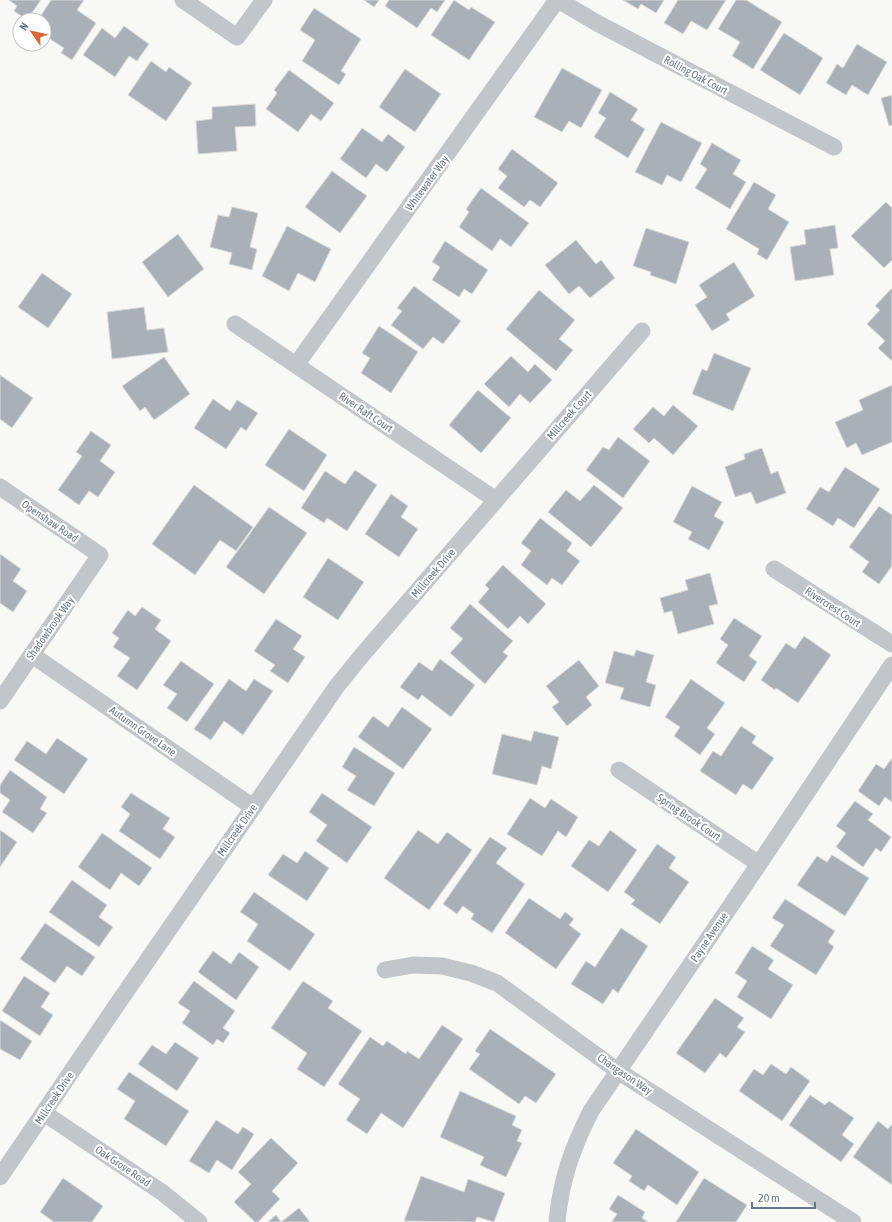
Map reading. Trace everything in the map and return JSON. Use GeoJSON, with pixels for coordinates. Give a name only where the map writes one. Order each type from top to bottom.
{"type":"FeatureCollection","features":[{"type":"Feature","properties":{"kind":"street"},"geometry":{"type":"LineString","coordinates":[[183,0],[237,37],[264,0]]}},
{"type":"Feature","properties":{"kind":"street","name":"Rolling Oak Court"},"geometry":{"type":"LineString","coordinates":[[558,0],[598,23],[834,147]]}},
{"type":"Feature","properties":{"kind":"street","name":"Whitewater Way"},"geometry":{"type":"LineString","coordinates":[[296,366],[558,0]]}},
{"type":"Feature","properties":{"kind":"street","name":"River Raft Court"},"geometry":{"type":"LineString","coordinates":[[235,324],[496,500]]}},
{"type":"Feature","properties":{"kind":"street","name":"Millcreek Court"},"geometry":{"type":"LineString","coordinates":[[496,500],[642,331]]}},
{"type":"Feature","properties":{"kind":"street","name":"Openshaw Road"},"geometry":{"type":"LineString","coordinates":[[0,487],[100,555]]}},
{"type":"Feature","properties":{"kind":"street","name":"Millcreek Drive"},"geometry":{"type":"LineString","coordinates":[[0,1177],[337,686],[496,500]]}},
{"type":"Feature","properties":{"kind":"street","name":"Shadowbrook Way"},"geometry":{"type":"LineString","coordinates":[[0,701],[100,555]]}},
{"type":"Feature","properties":{"kind":"street","name":"Rivercrest Court"},"geometry":{"type":"LineString","coordinates":[[774,569],[892,644]]}},
{"type":"Feature","properties":{"kind":"street","name":"Autumn Grove Lane"},"geometry":{"type":"LineString","coordinates":[[32,655],[253,807]]}},
{"type":"Feature","properties":{"kind":"street","name":"Payne Avenue"},"geometry":{"type":"LineString","coordinates":[[557,1222],[565,1172],[575,1143],[591,1111],[892,665]]}},
{"type":"Feature","properties":{"kind":"street","name":"Spring Brook Court"},"geometry":{"type":"LineString","coordinates":[[618,770],[759,864]]}},
{"type":"Feature","properties":{"kind":"street","name":"Changason Way"},"geometry":{"type":"LineString","coordinates":[[385,970],[413,965],[442,966],[471,973],[497,983],[618,1071],[853,1222]]}},
{"type":"Feature","properties":{"kind":"street","name":"Oak Grove Road"},"geometry":{"type":"LineString","coordinates":[[44,1113],[163,1193],[199,1222]]}},
{"type":"Feature","properties":{"kind":"building"},"geometry":{"type":"Polygon","coordinates":[[[9,0],[41,0],[33,12],[15,12],[14,11],[17,6],[9,0]]]}},
{"type":"Feature","properties":{"kind":"building"},"geometry":{"type":"Polygon","coordinates":[[[51,0],[84,0],[77,10],[96,23],[72,60],[61,53],[64,48],[52,40],[52,12],[43,12],[51,0]]]}},
{"type":"Feature","properties":{"kind":"building"},"geometry":{"type":"Polygon","coordinates":[[[364,0],[379,0],[374,7],[364,0]]]}},
{"type":"Feature","properties":{"kind":"building"},"geometry":{"type":"Polygon","coordinates":[[[389,0],[445,0],[437,12],[431,8],[417,28],[385,6],[389,0]]]}},
{"type":"Feature","properties":{"kind":"building"},"geometry":{"type":"Polygon","coordinates":[[[454,0],[469,10],[471,7],[495,22],[469,60],[431,35],[454,0]]]}},
{"type":"Feature","properties":{"kind":"building"},"geometry":{"type":"Polygon","coordinates":[[[623,0],[664,0],[656,13],[641,4],[638,9],[623,0]]]}},
{"type":"Feature","properties":{"kind":"building"},"geometry":{"type":"Polygon","coordinates":[[[678,0],[726,0],[707,30],[691,21],[683,34],[664,23],[678,0]]]}},
{"type":"Feature","properties":{"kind":"building"},"geometry":{"type":"Polygon","coordinates":[[[736,0],[746,0],[782,22],[753,69],[732,56],[740,42],[718,29],[736,0]]]}},
{"type":"Feature","properties":{"kind":"building"},"geometry":{"type":"Polygon","coordinates":[[[314,8],[361,39],[341,71],[346,74],[339,85],[302,61],[315,40],[300,30],[314,8]]]}},
{"type":"Feature","properties":{"kind":"building"},"geometry":{"type":"Polygon","coordinates":[[[124,26],[149,44],[137,61],[129,56],[115,77],[83,55],[102,28],[115,38],[124,26]]]}},
{"type":"Feature","properties":{"kind":"building"},"geometry":{"type":"Polygon","coordinates":[[[784,33],[823,58],[800,95],[760,70],[784,33]]]}},
{"type":"Feature","properties":{"kind":"building"},"geometry":{"type":"Polygon","coordinates":[[[857,44],[887,62],[868,95],[852,85],[846,95],[826,83],[837,64],[843,68],[857,44]]]}},
{"type":"Feature","properties":{"kind":"building"},"geometry":{"type":"Polygon","coordinates":[[[151,61],[166,72],[169,67],[192,83],[166,121],[128,95],[151,61]]]}},
{"type":"Feature","properties":{"kind":"building"},"geometry":{"type":"Polygon","coordinates":[[[562,68],[602,90],[581,128],[569,121],[562,132],[534,117],[562,68]]]}},
{"type":"Feature","properties":{"kind":"building"},"geometry":{"type":"Polygon","coordinates":[[[405,69],[441,94],[415,132],[379,107],[405,69]]]}},
{"type":"Feature","properties":{"kind":"building"},"geometry":{"type":"Polygon","coordinates":[[[289,70],[334,103],[321,121],[311,114],[298,132],[266,109],[277,93],[274,90],[289,70]]]}},
{"type":"Feature","properties":{"kind":"building"},"geometry":{"type":"Polygon","coordinates":[[[610,92],[638,109],[631,120],[645,129],[628,158],[594,137],[606,118],[598,113],[610,92]]]}},
{"type":"Feature","properties":{"kind":"building"},"geometry":{"type":"Polygon","coordinates":[[[892,95],[892,125],[889,126],[881,98],[892,95]]]}},
{"type":"Feature","properties":{"kind":"building"},"geometry":{"type":"Polygon","coordinates":[[[255,104],[256,126],[235,127],[237,151],[198,154],[196,121],[212,119],[212,107],[255,104]]]}},
{"type":"Feature","properties":{"kind":"building"},"geometry":{"type":"Polygon","coordinates":[[[661,122],[702,143],[681,182],[667,175],[662,185],[635,172],[661,122]]]}},
{"type":"Feature","properties":{"kind":"building"},"geometry":{"type":"Polygon","coordinates":[[[362,128],[382,142],[388,134],[405,147],[387,172],[376,164],[366,178],[340,159],[362,128]]]}},
{"type":"Feature","properties":{"kind":"building"},"geometry":{"type":"Polygon","coordinates":[[[712,143],[741,160],[733,174],[746,182],[730,209],[695,188],[707,169],[700,164],[712,143]]]}},
{"type":"Feature","properties":{"kind":"building"},"geometry":{"type":"Polygon","coordinates":[[[512,149],[558,183],[540,207],[530,200],[524,207],[498,188],[507,176],[498,169],[512,149]]]}},
{"type":"Feature","properties":{"kind":"building"},"geometry":{"type":"Polygon","coordinates":[[[332,171],[367,196],[340,233],[305,207],[332,171]]]}},
{"type":"Feature","properties":{"kind":"building"},"geometry":{"type":"Polygon","coordinates":[[[754,182],[776,195],[768,209],[789,222],[767,260],[757,254],[759,249],[726,229],[754,182]]]}},
{"type":"Feature","properties":{"kind":"building"},"geometry":{"type":"Polygon","coordinates":[[[481,188],[529,223],[511,247],[500,239],[492,251],[459,227],[469,212],[466,209],[481,188]]]}},
{"type":"Feature","properties":{"kind":"building"},"geometry":{"type":"Polygon","coordinates":[[[886,202],[892,208],[892,260],[884,268],[851,236],[886,202]]]}},
{"type":"Feature","properties":{"kind":"building"},"geometry":{"type":"Polygon","coordinates":[[[232,207],[258,213],[250,247],[257,249],[252,270],[229,264],[232,253],[210,247],[218,215],[229,217],[232,207]]]}},
{"type":"Feature","properties":{"kind":"building"},"geometry":{"type":"Polygon","coordinates":[[[835,225],[838,248],[830,249],[834,275],[795,281],[790,247],[806,244],[804,230],[835,225]]]}},
{"type":"Feature","properties":{"kind":"building"},"geometry":{"type":"Polygon","coordinates":[[[287,226],[331,249],[315,282],[298,273],[289,291],[262,276],[287,226]]]}},
{"type":"Feature","properties":{"kind":"building"},"geometry":{"type":"Polygon","coordinates":[[[646,228],[689,242],[676,284],[650,275],[651,272],[633,266],[646,228]]]}},
{"type":"Feature","properties":{"kind":"building"},"geometry":{"type":"Polygon","coordinates":[[[178,234],[204,269],[168,297],[142,262],[178,234]]]}},
{"type":"Feature","properties":{"kind":"building"},"geometry":{"type":"Polygon","coordinates":[[[576,240],[596,264],[601,260],[615,278],[590,298],[579,286],[569,294],[545,265],[576,240]]]}},
{"type":"Feature","properties":{"kind":"building"},"geometry":{"type":"Polygon","coordinates":[[[445,241],[488,270],[472,294],[464,289],[459,297],[432,280],[440,267],[432,262],[445,241]]]}},
{"type":"Feature","properties":{"kind":"building"},"geometry":{"type":"Polygon","coordinates":[[[734,262],[755,296],[726,314],[730,320],[712,331],[695,305],[707,297],[699,285],[734,262]]]}},
{"type":"Feature","properties":{"kind":"building"},"geometry":{"type":"Polygon","coordinates":[[[42,273],[72,294],[48,328],[18,307],[42,273]]]}},
{"type":"Feature","properties":{"kind":"building"},"geometry":{"type":"Polygon","coordinates":[[[414,286],[461,321],[443,344],[433,337],[423,349],[391,325],[402,311],[397,308],[414,286]]]}},
{"type":"Feature","properties":{"kind":"building"},"geometry":{"type":"Polygon","coordinates":[[[892,288],[892,361],[878,348],[885,341],[867,324],[880,310],[875,306],[892,288]]]}},
{"type":"Feature","properties":{"kind":"building"},"geometry":{"type":"Polygon","coordinates":[[[539,290],[575,320],[559,339],[573,350],[556,371],[506,329],[539,290]]]}},
{"type":"Feature","properties":{"kind":"building"},"geometry":{"type":"Polygon","coordinates":[[[144,307],[147,330],[164,328],[168,352],[112,359],[107,312],[144,307]]]}},
{"type":"Feature","properties":{"kind":"building"},"geometry":{"type":"Polygon","coordinates":[[[379,326],[418,352],[391,393],[361,373],[370,358],[362,353],[379,326]]]}},
{"type":"Feature","properties":{"kind":"building"},"geometry":{"type":"Polygon","coordinates":[[[714,353],[751,368],[733,411],[692,394],[702,369],[707,371],[714,353]]]}},
{"type":"Feature","properties":{"kind":"building"},"geometry":{"type":"Polygon","coordinates":[[[511,356],[528,372],[535,364],[552,380],[530,403],[520,394],[509,407],[484,384],[511,356]]]}},
{"type":"Feature","properties":{"kind":"building"},"geometry":{"type":"Polygon","coordinates":[[[164,357],[190,394],[154,420],[145,407],[140,411],[122,386],[164,357]]]}},
{"type":"Feature","properties":{"kind":"building"},"geometry":{"type":"Polygon","coordinates":[[[0,375],[33,398],[12,428],[0,419],[0,375]]]}},
{"type":"Feature","properties":{"kind":"building"},"geometry":{"type":"Polygon","coordinates":[[[892,385],[892,442],[862,455],[856,443],[847,448],[835,422],[863,410],[859,400],[892,385]]]}},
{"type":"Feature","properties":{"kind":"building"},"geometry":{"type":"Polygon","coordinates":[[[478,390],[511,418],[481,453],[449,425],[478,390]]]}},
{"type":"Feature","properties":{"kind":"building"},"geometry":{"type":"Polygon","coordinates":[[[213,399],[230,411],[237,400],[258,413],[246,431],[241,427],[226,449],[194,428],[213,399]]]}},
{"type":"Feature","properties":{"kind":"building"},"geometry":{"type":"Polygon","coordinates":[[[673,405],[698,426],[673,455],[654,438],[649,443],[633,429],[653,407],[664,416],[673,405]]]}},
{"type":"Feature","properties":{"kind":"building"},"geometry":{"type":"Polygon","coordinates":[[[289,429],[327,455],[304,491],[265,465],[289,429]]]}},
{"type":"Feature","properties":{"kind":"building"},"geometry":{"type":"Polygon","coordinates":[[[91,431],[111,445],[100,461],[115,472],[98,497],[89,491],[79,505],[58,490],[82,456],[76,452],[91,431]]]}},
{"type":"Feature","properties":{"kind":"building"},"geometry":{"type":"Polygon","coordinates":[[[618,437],[650,461],[623,498],[586,470],[603,447],[609,450],[618,437]]]}},
{"type":"Feature","properties":{"kind":"building"},"geometry":{"type":"Polygon","coordinates":[[[762,448],[771,474],[778,471],[786,493],[756,504],[751,492],[735,497],[725,467],[745,459],[744,454],[762,448]]]}},
{"type":"Feature","properties":{"kind":"building"},"geometry":{"type":"Polygon","coordinates":[[[845,467],[880,489],[854,528],[838,518],[833,526],[806,509],[820,487],[829,492],[845,467]]]}},
{"type":"Feature","properties":{"kind":"building"},"geometry":{"type":"Polygon","coordinates":[[[355,470],[377,485],[347,531],[327,518],[324,523],[301,508],[325,471],[345,484],[355,470]]]}},
{"type":"Feature","properties":{"kind":"building"},"geometry":{"type":"Polygon","coordinates":[[[194,485],[253,527],[236,551],[220,540],[195,575],[152,544],[194,485]]]}},
{"type":"Feature","properties":{"kind":"building"},"geometry":{"type":"Polygon","coordinates":[[[594,485],[623,508],[591,547],[548,512],[566,490],[580,501],[594,485]]]}},
{"type":"Feature","properties":{"kind":"building"},"geometry":{"type":"Polygon","coordinates":[[[692,486],[722,502],[714,516],[724,522],[709,550],[688,539],[692,532],[673,522],[692,486]]]}},
{"type":"Feature","properties":{"kind":"building"},"geometry":{"type":"Polygon","coordinates":[[[391,494],[408,506],[401,517],[418,529],[399,557],[365,534],[391,494]]]}},
{"type":"Feature","properties":{"kind":"building"},"geometry":{"type":"Polygon","coordinates":[[[879,506],[892,515],[892,566],[879,584],[862,572],[869,562],[849,547],[879,506]]]}},
{"type":"Feature","properties":{"kind":"building"},"geometry":{"type":"Polygon","coordinates":[[[269,507],[307,533],[264,594],[226,567],[269,507]]]}},
{"type":"Feature","properties":{"kind":"building"},"geometry":{"type":"Polygon","coordinates":[[[540,518],[572,543],[567,551],[580,561],[562,585],[552,578],[547,585],[521,565],[531,551],[521,543],[540,518]]]}},
{"type":"Feature","properties":{"kind":"building"},"geometry":{"type":"Polygon","coordinates":[[[0,554],[21,569],[13,581],[27,591],[13,612],[0,603],[0,554]]]}},
{"type":"Feature","properties":{"kind":"building"},"geometry":{"type":"Polygon","coordinates":[[[328,558],[364,582],[338,620],[303,597],[328,558]]]}},
{"type":"Feature","properties":{"kind":"building"},"geometry":{"type":"Polygon","coordinates":[[[503,565],[546,604],[528,624],[520,616],[508,629],[478,602],[489,589],[485,585],[503,565]]]}},
{"type":"Feature","properties":{"kind":"building"},"geometry":{"type":"Polygon","coordinates":[[[710,573],[718,604],[709,606],[714,624],[678,634],[672,611],[664,613],[660,598],[688,590],[685,580],[710,573]]]}},
{"type":"Feature","properties":{"kind":"building"},"geometry":{"type":"Polygon","coordinates":[[[470,604],[513,641],[503,652],[508,656],[485,684],[450,653],[463,639],[450,628],[470,604]]]}},
{"type":"Feature","properties":{"kind":"building"},"geometry":{"type":"Polygon","coordinates":[[[142,607],[161,620],[155,629],[171,641],[137,690],[117,676],[130,658],[113,647],[119,638],[112,633],[128,610],[135,616],[142,607]]]}},
{"type":"Feature","properties":{"kind":"building"},"geometry":{"type":"Polygon","coordinates":[[[734,618],[762,636],[749,656],[757,662],[744,682],[716,663],[728,645],[720,639],[734,618]]]}},
{"type":"Feature","properties":{"kind":"building"},"geometry":{"type":"Polygon","coordinates":[[[276,619],[302,636],[293,649],[305,657],[288,683],[270,671],[275,665],[254,651],[276,619]]]}},
{"type":"Feature","properties":{"kind":"building"},"geometry":{"type":"Polygon","coordinates":[[[804,636],[831,655],[798,703],[761,680],[786,643],[795,649],[804,636]]]}},
{"type":"Feature","properties":{"kind":"building"},"geometry":{"type":"Polygon","coordinates":[[[636,650],[654,655],[646,682],[656,685],[650,707],[620,699],[624,688],[605,683],[614,651],[634,656],[636,650]]]}},
{"type":"Feature","properties":{"kind":"building"},"geometry":{"type":"Polygon","coordinates":[[[440,659],[475,685],[451,717],[422,695],[418,700],[400,687],[419,662],[432,671],[440,659]]]}},
{"type":"Feature","properties":{"kind":"building"},"geometry":{"type":"Polygon","coordinates":[[[579,660],[599,686],[586,697],[592,705],[567,726],[552,707],[559,702],[546,686],[579,660]]]}},
{"type":"Feature","properties":{"kind":"building"},"geometry":{"type":"Polygon","coordinates":[[[181,661],[214,684],[187,722],[167,708],[177,694],[163,685],[181,661]]]}},
{"type":"Feature","properties":{"kind":"building"},"geometry":{"type":"Polygon","coordinates":[[[229,679],[246,691],[254,679],[273,691],[243,735],[224,721],[211,740],[194,729],[229,679]]]}},
{"type":"Feature","properties":{"kind":"building"},"geometry":{"type":"Polygon","coordinates":[[[691,679],[725,703],[707,728],[715,734],[700,755],[674,736],[680,727],[665,717],[691,679]]]}},
{"type":"Feature","properties":{"kind":"building"},"geometry":{"type":"Polygon","coordinates":[[[402,707],[432,729],[403,769],[358,737],[373,716],[388,727],[402,707]]]}},
{"type":"Feature","properties":{"kind":"building"},"geometry":{"type":"Polygon","coordinates":[[[741,726],[756,736],[752,743],[774,758],[752,790],[743,784],[736,795],[700,771],[713,751],[721,756],[741,726]]]}},
{"type":"Feature","properties":{"kind":"building"},"geometry":{"type":"Polygon","coordinates":[[[534,731],[559,737],[551,769],[542,766],[537,785],[492,774],[502,734],[531,741],[534,731]]]}},
{"type":"Feature","properties":{"kind":"building"},"geometry":{"type":"Polygon","coordinates":[[[57,738],[88,759],[64,794],[14,760],[27,741],[46,754],[57,738]]]}},
{"type":"Feature","properties":{"kind":"building"},"geometry":{"type":"Polygon","coordinates":[[[354,747],[395,773],[374,806],[347,790],[356,776],[342,767],[354,747]]]}},
{"type":"Feature","properties":{"kind":"building"},"geometry":{"type":"Polygon","coordinates":[[[892,758],[892,802],[885,797],[879,806],[858,791],[876,764],[884,769],[892,758]]]}},
{"type":"Feature","properties":{"kind":"building"},"geometry":{"type":"Polygon","coordinates":[[[10,770],[47,797],[40,809],[47,813],[33,833],[2,812],[10,800],[0,793],[0,785],[10,770]]]}},
{"type":"Feature","properties":{"kind":"building"},"geometry":{"type":"Polygon","coordinates":[[[131,793],[170,818],[163,829],[175,837],[160,859],[119,831],[130,814],[121,807],[131,793]]]}},
{"type":"Feature","properties":{"kind":"building"},"geometry":{"type":"Polygon","coordinates":[[[322,793],[372,827],[347,863],[316,841],[327,825],[309,812],[322,793]]]}},
{"type":"Feature","properties":{"kind":"building"},"geometry":{"type":"Polygon","coordinates":[[[530,798],[545,808],[551,799],[578,817],[566,837],[558,831],[542,856],[507,834],[530,798]]]}},
{"type":"Feature","properties":{"kind":"building"},"geometry":{"type":"Polygon","coordinates":[[[855,801],[873,814],[868,820],[891,837],[881,852],[876,848],[863,867],[836,847],[846,833],[836,826],[855,801]]]}},
{"type":"Feature","properties":{"kind":"building"},"geometry":{"type":"Polygon","coordinates":[[[0,830],[17,842],[0,867],[0,830]]]}},
{"type":"Feature","properties":{"kind":"building"},"geometry":{"type":"Polygon","coordinates":[[[418,830],[438,844],[447,832],[472,850],[429,910],[384,878],[418,830]]]}},
{"type":"Feature","properties":{"kind":"building"},"geometry":{"type":"Polygon","coordinates":[[[610,830],[637,850],[608,892],[571,866],[589,840],[599,846],[610,830]]]}},
{"type":"Feature","properties":{"kind":"building"},"geometry":{"type":"Polygon","coordinates":[[[102,833],[152,868],[139,886],[121,873],[110,890],[78,867],[102,833]]]}},
{"type":"Feature","properties":{"kind":"building"},"geometry":{"type":"Polygon","coordinates":[[[490,837],[507,848],[496,863],[525,884],[492,933],[471,919],[474,914],[463,906],[457,914],[443,904],[490,837]]]}},
{"type":"Feature","properties":{"kind":"building"},"geometry":{"type":"Polygon","coordinates":[[[657,844],[676,857],[669,868],[689,882],[660,924],[631,904],[635,900],[624,892],[657,844]]]}},
{"type":"Feature","properties":{"kind":"building"},"geometry":{"type":"Polygon","coordinates":[[[305,851],[329,868],[307,901],[268,875],[283,854],[297,863],[305,851]]]}},
{"type":"Feature","properties":{"kind":"building"},"geometry":{"type":"Polygon","coordinates":[[[832,855],[869,878],[845,916],[797,885],[817,856],[827,862],[832,855]]]}},
{"type":"Feature","properties":{"kind":"building"},"geometry":{"type":"Polygon","coordinates":[[[72,880],[107,905],[99,917],[113,927],[99,947],[49,912],[72,880]]]}},
{"type":"Feature","properties":{"kind":"building"},"geometry":{"type":"Polygon","coordinates":[[[254,892],[315,934],[290,971],[247,941],[258,924],[240,912],[254,892]]]}},
{"type":"Feature","properties":{"kind":"building"},"geometry":{"type":"Polygon","coordinates":[[[529,898],[560,919],[565,912],[574,919],[569,925],[581,934],[556,969],[505,933],[529,898]]]}},
{"type":"Feature","properties":{"kind":"building"},"geometry":{"type":"Polygon","coordinates":[[[785,899],[835,931],[828,942],[834,947],[816,975],[770,946],[784,925],[772,918],[785,899]]]}},
{"type":"Feature","properties":{"kind":"building"},"geometry":{"type":"Polygon","coordinates":[[[45,923],[95,957],[82,976],[67,966],[55,983],[20,959],[45,923]]]}},
{"type":"Feature","properties":{"kind":"building"},"geometry":{"type":"Polygon","coordinates":[[[621,928],[648,946],[618,993],[613,989],[603,1004],[571,984],[586,961],[595,967],[621,928]]]}},
{"type":"Feature","properties":{"kind":"building"},"geometry":{"type":"Polygon","coordinates":[[[752,946],[774,960],[768,969],[793,985],[771,1019],[737,997],[747,981],[735,973],[752,946]]]}},
{"type":"Feature","properties":{"kind":"building"},"geometry":{"type":"Polygon","coordinates":[[[213,951],[231,964],[239,952],[259,967],[236,1000],[198,972],[213,951]]]}},
{"type":"Feature","properties":{"kind":"building"},"geometry":{"type":"Polygon","coordinates":[[[24,976],[50,993],[41,1007],[53,1015],[40,1036],[2,1011],[24,976]]]}},
{"type":"Feature","properties":{"kind":"building"},"geometry":{"type":"Polygon","coordinates":[[[194,981],[235,1011],[223,1028],[230,1033],[223,1043],[217,1039],[213,1045],[182,1023],[190,1011],[178,1003],[194,981]]]}},
{"type":"Feature","properties":{"kind":"building"},"geometry":{"type":"Polygon","coordinates":[[[303,981],[333,1001],[328,1008],[362,1031],[324,1087],[297,1069],[307,1053],[271,1028],[303,981]]]}},
{"type":"Feature","properties":{"kind":"building"},"geometry":{"type":"Polygon","coordinates":[[[715,998],[744,1018],[737,1027],[745,1032],[726,1058],[720,1053],[705,1073],[676,1053],[715,998]]]}},
{"type":"Feature","properties":{"kind":"building"},"geometry":{"type":"Polygon","coordinates":[[[0,1020],[32,1041],[20,1060],[0,1049],[0,1020]]]}},
{"type":"Feature","properties":{"kind":"building"},"geometry":{"type":"Polygon","coordinates":[[[442,1025],[463,1039],[403,1128],[381,1113],[367,1134],[346,1120],[360,1099],[338,1084],[370,1037],[383,1046],[387,1041],[406,1054],[407,1051],[419,1059],[442,1025]]]}},
{"type":"Feature","properties":{"kind":"building"},"geometry":{"type":"Polygon","coordinates":[[[490,1029],[556,1074],[536,1103],[525,1096],[519,1104],[469,1069],[480,1054],[475,1051],[490,1029]]]}},
{"type":"Feature","properties":{"kind":"building"},"geometry":{"type":"Polygon","coordinates":[[[175,1042],[199,1058],[177,1091],[138,1064],[152,1045],[166,1054],[175,1042]]]}},
{"type":"Feature","properties":{"kind":"building"},"geometry":{"type":"Polygon","coordinates":[[[771,1064],[786,1074],[791,1067],[810,1081],[782,1121],[739,1091],[754,1069],[763,1075],[771,1064]]]}},
{"type":"Feature","properties":{"kind":"building"},"geometry":{"type":"Polygon","coordinates":[[[129,1072],[189,1111],[166,1146],[124,1119],[135,1101],[117,1089],[129,1072]]]}},
{"type":"Feature","properties":{"kind":"building"},"geometry":{"type":"Polygon","coordinates":[[[460,1091],[516,1116],[512,1125],[522,1130],[517,1141],[522,1143],[506,1177],[480,1165],[484,1157],[440,1137],[460,1091]]]}},
{"type":"Feature","properties":{"kind":"building"},"geometry":{"type":"Polygon","coordinates":[[[810,1095],[825,1105],[829,1101],[854,1118],[842,1135],[854,1144],[841,1162],[789,1125],[810,1095]]]}},
{"type":"Feature","properties":{"kind":"building"},"geometry":{"type":"Polygon","coordinates":[[[216,1120],[238,1134],[243,1127],[254,1134],[232,1170],[217,1160],[209,1173],[189,1161],[216,1120]]]}},
{"type":"Feature","properties":{"kind":"building"},"geometry":{"type":"Polygon","coordinates":[[[878,1121],[888,1129],[892,1124],[892,1185],[853,1157],[878,1121]]]}},
{"type":"Feature","properties":{"kind":"building"},"geometry":{"type":"Polygon","coordinates":[[[636,1129],[699,1172],[677,1205],[648,1185],[644,1191],[629,1181],[632,1176],[613,1163],[636,1129]]]}},
{"type":"Feature","properties":{"kind":"building"},"geometry":{"type":"Polygon","coordinates":[[[271,1138],[298,1163],[272,1191],[280,1199],[258,1222],[255,1222],[234,1202],[251,1184],[238,1172],[271,1138]]]}},
{"type":"Feature","properties":{"kind":"building"},"geometry":{"type":"Polygon","coordinates":[[[421,1176],[464,1192],[468,1179],[505,1193],[494,1222],[477,1217],[475,1222],[404,1221],[421,1176]]]}},
{"type":"Feature","properties":{"kind":"building"},"geometry":{"type":"Polygon","coordinates":[[[63,1178],[103,1206],[92,1222],[54,1222],[40,1212],[63,1178]]]}},
{"type":"Feature","properties":{"kind":"building"},"geometry":{"type":"Polygon","coordinates":[[[704,1178],[747,1205],[736,1222],[676,1222],[704,1178]]]}},
{"type":"Feature","properties":{"kind":"building"},"geometry":{"type":"Polygon","coordinates":[[[618,1195],[645,1212],[642,1218],[648,1222],[612,1222],[617,1214],[609,1209],[618,1195]]]}},
{"type":"Feature","properties":{"kind":"building"},"geometry":{"type":"Polygon","coordinates":[[[299,1208],[310,1222],[281,1222],[299,1208]]]}},
{"type":"Feature","properties":{"kind":"building"},"geometry":{"type":"Polygon","coordinates":[[[276,1215],[281,1222],[268,1222],[276,1215]]]}}]}
